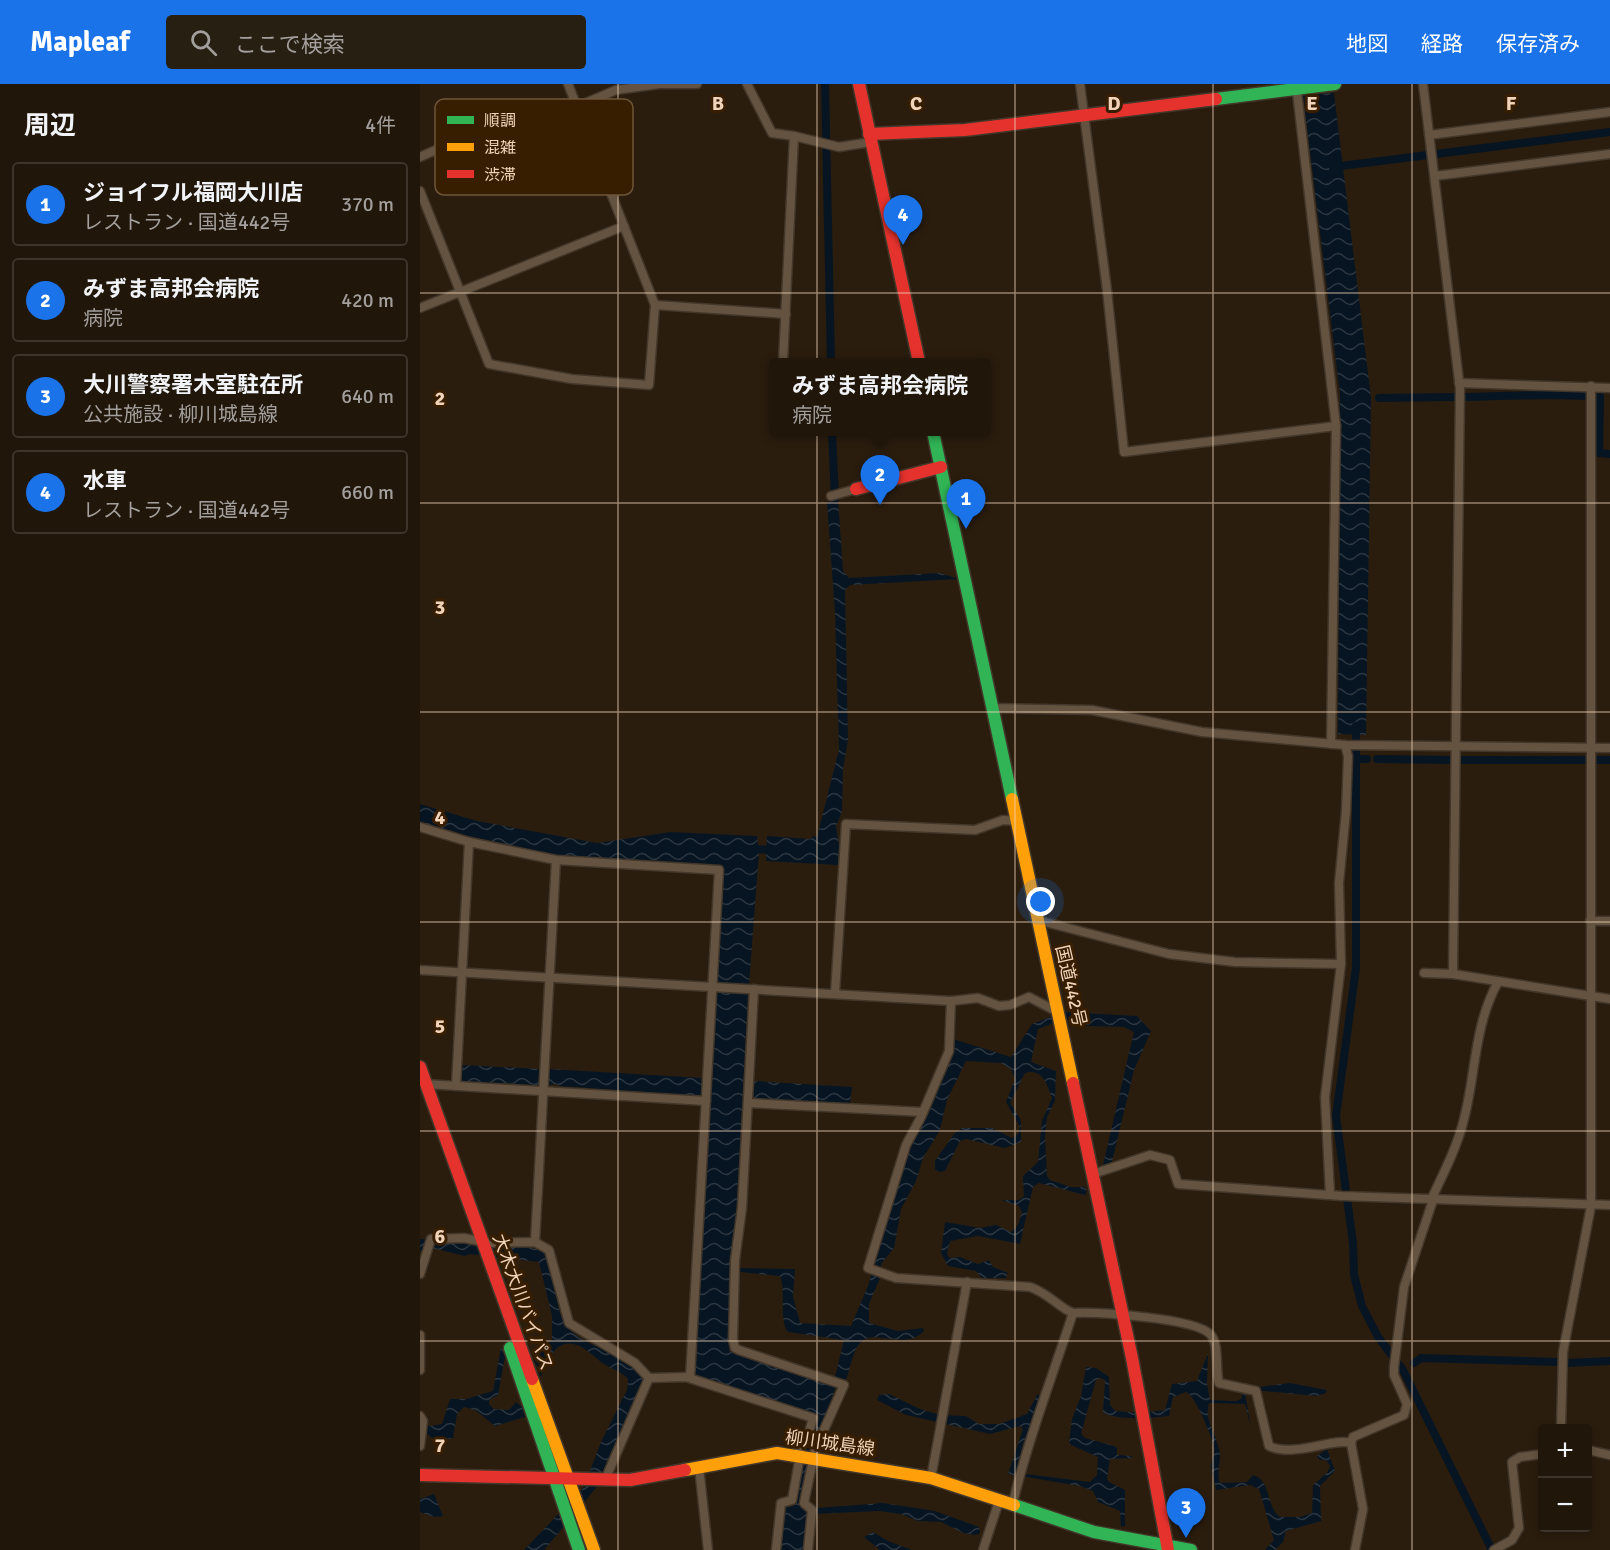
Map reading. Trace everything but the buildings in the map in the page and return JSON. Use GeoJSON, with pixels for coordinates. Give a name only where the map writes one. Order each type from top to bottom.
{"type":"FeatureCollection","features":[{"type":"Feature","properties":{"kind":"main road"},"geometry":{"type":"LineString","coordinates":[[859,84],[918,358]]}},
{"type":"Feature","properties":{"kind":"main road"},"geometry":{"type":"LineString","coordinates":[[870,138],[965,130],[1333,84]]}},
{"type":"Feature","properties":{"kind":"main road","name":"国道442号"},"geometry":{"type":"LineString","coordinates":[[934,436],[1124,1317],[1167,1548]]}},
{"type":"Feature","properties":{"kind":"main road"},"geometry":{"type":"LineString","coordinates":[[856,489],[941,467]]}},
{"type":"Feature","properties":{"kind":"main road","name":"大木大川バイパス"},"geometry":{"type":"LineString","coordinates":[[420,1067],[422,1085],[523,1367],[538,1413],[553,1478],[579,1550]]}},
{"type":"Feature","properties":{"kind":"main road","name":"大木大川バイパス"},"geometry":{"type":"LineString","coordinates":[[538,1413],[569,1479],[594,1550]]}},
{"type":"Feature","properties":{"kind":"main road","name":"柳川城島線"},"geometry":{"type":"LineString","coordinates":[[420,1475],[553,1478],[584,1481],[630,1480],[768,1453],[806,1457],[931,1478],[1094,1532],[1167,1548],[1191,1550]]}},
{"type":"Feature","properties":{"kind":"street"},"geometry":{"type":"LineString","coordinates":[[568,84],[573,99]]}},
{"type":"Feature","properties":{"kind":"street"},"geometry":{"type":"LineString","coordinates":[[595,99],[616,90],[659,84],[697,84]]}},
{"type":"Feature","properties":{"kind":"street"},"geometry":{"type":"LineString","coordinates":[[747,84],[772,133],[838,147],[870,138]]}},
{"type":"Feature","properties":{"kind":"street"},"geometry":{"type":"LineString","coordinates":[[1080,84],[1107,290],[1124,452],[1336,426]]}},
{"type":"Feature","properties":{"kind":"street"},"geometry":{"type":"LineString","coordinates":[[1422,84],[1459,383],[1454,974]]}},
{"type":"Feature","properties":{"kind":"street"},"geometry":{"type":"LineString","coordinates":[[1299,87],[1336,426],[1331,744]]}},
{"type":"Feature","properties":{"kind":"street"},"geometry":{"type":"LineString","coordinates":[[1429,135],[1610,112]]}},
{"type":"Feature","properties":{"kind":"street"},"geometry":{"type":"LineString","coordinates":[[783,358],[794,136]]}},
{"type":"Feature","properties":{"kind":"street"},"geometry":{"type":"LineString","coordinates":[[420,157],[435,150]]}},
{"type":"Feature","properties":{"kind":"street"},"geometry":{"type":"LineString","coordinates":[[1435,176],[1610,154]]}},
{"type":"Feature","properties":{"kind":"street"},"geometry":{"type":"LineString","coordinates":[[420,190],[489,364],[583,380],[649,385],[655,305],[610,195]]}},
{"type":"Feature","properties":{"kind":"street"},"geometry":{"type":"LineString","coordinates":[[420,308],[624,226]]}},
{"type":"Feature","properties":{"kind":"street"},"geometry":{"type":"LineString","coordinates":[[655,305],[786,314]]}},
{"type":"Feature","properties":{"kind":"street"},"geometry":{"type":"LineString","coordinates":[[1459,383],[1610,388]]}},
{"type":"Feature","properties":{"kind":"street"},"geometry":{"type":"LineString","coordinates":[[1561,1424],[1563,1352],[1591,1206],[1591,386]]}},
{"type":"Feature","properties":{"kind":"street"},"geometry":{"type":"LineString","coordinates":[[831,496],[856,489]]}},
{"type":"Feature","properties":{"kind":"street"},"geometry":{"type":"LineString","coordinates":[[992,708],[1092,710],[1173,727],[1265,739],[1346,745],[1610,748]]}},
{"type":"Feature","properties":{"kind":"street"},"geometry":{"type":"LineString","coordinates":[[1330,1194],[1325,1098],[1341,963],[1339,883],[1348,756],[1346,745]]}},
{"type":"Feature","properties":{"kind":"street"},"geometry":{"type":"LineString","coordinates":[[835,993],[846,824],[975,830],[1003,820],[1016,821]]}},
{"type":"Feature","properties":{"kind":"street"},"geometry":{"type":"LineString","coordinates":[[420,826],[469,842],[556,860],[719,870],[715,987],[690,1378]]}},
{"type":"Feature","properties":{"kind":"street"},"geometry":{"type":"LineString","coordinates":[[456,1086],[469,842]]}},
{"type":"Feature","properties":{"kind":"street"},"geometry":{"type":"LineString","coordinates":[[535,1242],[556,860]]}},
{"type":"Feature","properties":{"kind":"street"},"geometry":{"type":"LineString","coordinates":[[1037,920],[1169,954],[1235,962],[1341,963]]}},
{"type":"Feature","properties":{"kind":"street"},"geometry":{"type":"LineString","coordinates":[[1590,921],[1610,921]]}},
{"type":"Feature","properties":{"kind":"street"},"geometry":{"type":"LineString","coordinates":[[420,970],[951,1001],[978,998],[999,1006],[1010,1005],[1029,997],[1052,1009],[1058,1009]]}},
{"type":"Feature","properties":{"kind":"street"},"geometry":{"type":"LineString","coordinates":[[1424,973],[1454,974],[1610,999]]}},
{"type":"Feature","properties":{"kind":"street"},"geometry":{"type":"LineString","coordinates":[[1355,1550],[1364,1509],[1351,1443],[1353,1437],[1404,1415],[1407,1404],[1394,1375],[1394,1367],[1404,1287],[1432,1200],[1455,1148],[1464,1119],[1480,1025],[1487,1001],[1498,982]]}},
{"type":"Feature","properties":{"kind":"street"},"geometry":{"type":"LineString","coordinates":[[751,989],[742,1208],[735,1260],[734,1344],[745,1352],[844,1385],[815,1450],[806,1457],[792,1500],[781,1503],[776,1550]]}},
{"type":"Feature","properties":{"kind":"street"},"geometry":{"type":"LineString","coordinates":[[951,1001],[949,1051],[906,1145],[868,1268],[896,1278],[1030,1287],[1043,1292],[1073,1313],[1141,1316],[1209,1333],[1214,1340],[1219,1383],[1256,1391],[1265,1435],[1272,1448],[1314,1449],[1346,1441],[1351,1443]]}},
{"type":"Feature","properties":{"kind":"street"},"geometry":{"type":"LineString","coordinates":[[422,1085],[543,1090],[706,1101]]}},
{"type":"Feature","properties":{"kind":"street"},"geometry":{"type":"LineString","coordinates":[[748,1103],[923,1112]]}},
{"type":"Feature","properties":{"kind":"street"},"geometry":{"type":"LineString","coordinates":[[1093,1174],[1150,1155],[1170,1160],[1178,1184],[1355,1197],[1610,1205]]}},
{"type":"Feature","properties":{"kind":"street"},"geometry":{"type":"LineString","coordinates":[[420,1274],[424,1253],[431,1239],[535,1242],[549,1250],[569,1323],[635,1363],[649,1378],[690,1378],[813,1418],[808,1436],[804,1503],[812,1510],[808,1550]]}},
{"type":"Feature","properties":{"kind":"street"},"geometry":{"type":"LineString","coordinates":[[931,1478],[967,1282]]}},
{"type":"Feature","properties":{"kind":"street"},"geometry":{"type":"LineString","coordinates":[[1012,1506],[1026,1448],[1036,1428],[1073,1313]]}},
{"type":"Feature","properties":{"kind":"street"},"geometry":{"type":"LineString","coordinates":[[420,1335],[420,1370]]}},
{"type":"Feature","properties":{"kind":"street"},"geometry":{"type":"LineString","coordinates":[[603,1480],[649,1378]]}},
{"type":"Feature","properties":{"kind":"street"},"geometry":{"type":"LineString","coordinates":[[420,1416],[423,1425],[420,1446]]}},
{"type":"Feature","properties":{"kind":"street"},"geometry":{"type":"LineString","coordinates":[[1592,1451],[1610,1455]]}},
{"type":"Feature","properties":{"kind":"street"},"geometry":{"type":"LineString","coordinates":[[1495,1550],[1512,1540],[1519,1528],[1512,1462],[1520,1457],[1538,1455]]}},
{"type":"Feature","properties":{"kind":"street"},"geometry":{"type":"LineString","coordinates":[[699,1467],[708,1550]]}},
{"type":"Feature","properties":{"kind":"street"},"geometry":{"type":"LineString","coordinates":[[983,1550],[999,1501]]}},
{"type":"Feature","properties":{"kind":"water"},"geometry":{"type":"Polygon","coordinates":[[[1334,93],[1371,398],[1366,735],[1338,734],[1340,394],[1303,95],[1334,93]]]}},
{"type":"Feature","properties":{"kind":"water"},"geometry":{"type":"Polygon","coordinates":[[[838,500],[843,571],[849,578],[939,573],[959,579],[850,585],[845,590],[848,740],[843,769],[842,812],[836,826],[839,845],[838,865],[766,861],[767,836],[811,839],[812,836],[817,837],[839,750],[835,613],[827,502],[838,500]]]}},
{"type":"Feature","properties":{"kind":"water"},"geometry":{"type":"Polygon","coordinates":[[[420,804],[477,821],[597,843],[671,832],[757,836],[759,852],[749,984],[740,984],[738,993],[748,994],[729,1351],[836,1387],[811,1452],[800,1505],[809,1509],[804,1550],[780,1550],[784,1508],[793,1506],[805,1448],[819,1415],[694,1375],[716,993],[728,993],[729,985],[717,982],[723,865],[556,855],[472,837],[420,822],[420,804]]]}},
{"type":"Feature","properties":{"kind":"water"},"geometry":{"type":"Polygon","coordinates":[[[1063,1012],[1137,1016],[1151,1031],[1134,1070],[1111,1166],[1102,1169],[1134,1032],[1124,1027],[1086,1026],[1064,1019],[1038,1029],[1031,1062],[1056,1071],[1055,1101],[1047,1117],[1045,1136],[1047,1176],[1050,1180],[1071,1187],[1085,1187],[1087,1192],[1085,1195],[1039,1183],[1033,1187],[1020,1244],[978,1236],[950,1241],[947,1254],[950,1258],[960,1257],[978,1264],[989,1260],[993,1267],[1008,1273],[1006,1278],[982,1278],[976,1271],[948,1266],[941,1253],[945,1222],[980,1228],[996,1225],[1011,1232],[1018,1225],[1022,1212],[1019,1206],[1001,1200],[1019,1200],[1024,1196],[1023,1176],[1038,1162],[1042,1121],[1052,1098],[1040,1075],[1025,1073],[1010,1103],[1021,1120],[1021,1142],[1005,1148],[966,1139],[960,1141],[945,1171],[939,1172],[935,1169],[935,1161],[954,1134],[962,1128],[992,1128],[1012,1138],[1018,1134],[1020,1127],[1006,1102],[1015,1079],[1011,1069],[1001,1063],[966,1061],[947,1100],[940,1130],[923,1158],[916,1181],[901,1209],[894,1248],[881,1264],[880,1278],[869,1304],[869,1323],[898,1331],[923,1328],[924,1331],[908,1339],[872,1337],[865,1339],[855,1352],[846,1380],[835,1377],[844,1340],[788,1332],[784,1321],[780,1276],[740,1272],[739,1268],[795,1269],[793,1296],[800,1323],[851,1326],[868,1286],[909,1146],[928,1113],[953,1039],[1011,1057],[1032,1024],[1063,1012]]]}},
{"type":"Feature","properties":{"kind":"water"},"geometry":{"type":"Polygon","coordinates":[[[462,1065],[540,1069],[538,1085],[461,1081],[462,1065]]]}},
{"type":"Feature","properties":{"kind":"water"},"geometry":{"type":"Polygon","coordinates":[[[549,1069],[703,1078],[702,1096],[548,1085],[549,1069]]]}},
{"type":"Feature","properties":{"kind":"water"},"geometry":{"type":"Polygon","coordinates":[[[756,1081],[852,1087],[850,1104],[753,1099],[753,1083],[756,1081]]]}},
{"type":"Feature","properties":{"kind":"water"},"geometry":{"type":"Polygon","coordinates":[[[420,1239],[540,1249],[550,1263],[560,1313],[564,1322],[582,1339],[629,1362],[645,1381],[596,1488],[544,1550],[524,1550],[584,1487],[601,1442],[627,1390],[628,1379],[582,1348],[569,1343],[556,1349],[539,1377],[540,1370],[533,1360],[552,1340],[552,1316],[539,1262],[469,1254],[465,1256],[436,1249],[420,1251],[420,1239]]]}},
{"type":"Feature","properties":{"kind":"water"},"geometry":{"type":"Polygon","coordinates":[[[501,1347],[505,1357],[498,1395],[489,1400],[489,1404],[494,1409],[509,1410],[516,1402],[522,1407],[525,1417],[495,1426],[475,1410],[464,1407],[457,1414],[453,1438],[436,1441],[426,1433],[421,1434],[422,1427],[442,1424],[450,1399],[466,1399],[493,1391],[501,1347]]]}},
{"type":"Feature","properties":{"kind":"water"},"geometry":{"type":"Polygon","coordinates":[[[1208,1353],[1207,1383],[1210,1400],[1236,1401],[1241,1399],[1244,1389],[1290,1383],[1327,1390],[1326,1393],[1317,1396],[1253,1390],[1245,1393],[1251,1428],[1245,1404],[1209,1403],[1209,1421],[1220,1453],[1220,1483],[1247,1482],[1253,1475],[1259,1478],[1266,1487],[1272,1507],[1280,1517],[1300,1517],[1312,1513],[1313,1485],[1327,1473],[1330,1466],[1326,1460],[1320,1460],[1317,1456],[1327,1449],[1335,1471],[1320,1486],[1321,1521],[1286,1531],[1283,1542],[1275,1550],[1265,1550],[1274,1540],[1259,1489],[1250,1485],[1216,1490],[1211,1467],[1213,1444],[1199,1408],[1186,1392],[1173,1397],[1169,1416],[1116,1417],[1103,1412],[1105,1380],[1100,1378],[1096,1380],[1081,1434],[1085,1438],[1114,1446],[1117,1448],[1117,1455],[1132,1456],[1131,1458],[1110,1459],[1107,1479],[1125,1490],[1125,1526],[1121,1527],[1120,1511],[1098,1502],[1093,1491],[1080,1486],[1008,1474],[1023,1429],[1020,1426],[990,1434],[906,1415],[877,1400],[879,1395],[889,1394],[920,1409],[940,1415],[966,1416],[979,1424],[999,1424],[1027,1414],[1037,1395],[1043,1394],[1023,1444],[1017,1473],[1090,1482],[1097,1475],[1098,1457],[1069,1442],[1072,1419],[1081,1396],[1086,1367],[1096,1368],[1109,1377],[1110,1405],[1115,1411],[1140,1413],[1165,1410],[1172,1384],[1197,1381],[1208,1353]]]}},
{"type":"Feature","properties":{"kind":"water"},"geometry":{"type":"Polygon","coordinates":[[[434,1494],[443,1516],[434,1517],[420,1512],[420,1499],[434,1494]]]}},
{"type":"Feature","properties":{"kind":"water"},"geometry":{"type":"Polygon","coordinates":[[[883,1503],[935,1511],[979,1527],[980,1533],[976,1535],[963,1533],[941,1522],[918,1521],[901,1514],[879,1511],[815,1514],[816,1508],[883,1503]]]}},
{"type":"Feature","properties":{"kind":"water"},"geometry":{"type":"Polygon","coordinates":[[[873,1532],[888,1541],[912,1550],[880,1550],[864,1537],[873,1532]]]}},
{"type":"Feature","properties":{"kind":"waterway"},"geometry":{"type":"LineString","coordinates":[[825,84],[831,358]]}},
{"type":"Feature","properties":{"kind":"waterway"},"geometry":{"type":"LineString","coordinates":[[1333,167],[1610,132]]}},
{"type":"Feature","properties":{"kind":"waterway"},"geometry":{"type":"LineString","coordinates":[[1465,397],[1588,396]]}},
{"type":"Feature","properties":{"kind":"waterway"},"geometry":{"type":"LineString","coordinates":[[1596,396],[1600,396],[1599,453],[1610,454]]}},
{"type":"Feature","properties":{"kind":"waterway"},"geometry":{"type":"LineString","coordinates":[[1379,398],[1455,397]]}},
{"type":"Feature","properties":{"kind":"waterway"},"geometry":{"type":"LineString","coordinates":[[832,436],[835,499]]}},
{"type":"Feature","properties":{"kind":"waterway"},"geometry":{"type":"LineString","coordinates":[[1356,726],[1356,968],[1336,1116],[1353,1243],[1354,1275],[1362,1306],[1378,1337],[1403,1370],[1492,1550]]}},
{"type":"Feature","properties":{"kind":"waterway"},"geometry":{"type":"LineString","coordinates":[[1356,759],[1367,759]]}},
{"type":"Feature","properties":{"kind":"waterway"},"geometry":{"type":"LineString","coordinates":[[1377,759],[1449,760]]}},
{"type":"Feature","properties":{"kind":"waterway"},"geometry":{"type":"LineString","coordinates":[[1461,760],[1586,760]]}},
{"type":"Feature","properties":{"kind":"waterway"},"geometry":{"type":"LineString","coordinates":[[1596,760],[1610,760]]}},
{"type":"Feature","properties":{"kind":"waterway"},"geometry":{"type":"LineString","coordinates":[[749,849],[776,850]]}},
{"type":"Feature","properties":{"kind":"waterway"},"geometry":{"type":"LineString","coordinates":[[1414,1363],[1421,1358],[1559,1362]]}},
{"type":"Feature","properties":{"kind":"waterway"},"geometry":{"type":"LineString","coordinates":[[1567,1363],[1610,1361]]}},
{"type":"Feature","properties":{"kind":"traffic: fast"},"geometry":{"type":"LineString","coordinates":[[1216,99],[1335,84]]}},
{"type":"Feature","properties":{"kind":"traffic: fast"},"geometry":{"type":"LineString","coordinates":[[934,436],[1012,799]]}},
{"type":"Feature","properties":{"kind":"traffic: fast"},"geometry":{"type":"LineString","coordinates":[[510,1348],[579,1550]]}},
{"type":"Feature","properties":{"kind":"traffic: fast"},"geometry":{"type":"LineString","coordinates":[[1014,1505],[1094,1532],[1191,1550]]}},
{"type":"Feature","properties":{"kind":"traffic: slow"},"geometry":{"type":"LineString","coordinates":[[1012,799],[1073,1083]]}},
{"type":"Feature","properties":{"kind":"traffic: slow"},"geometry":{"type":"LineString","coordinates":[[532,1379],[594,1550]]}},
{"type":"Feature","properties":{"kind":"traffic: slow"},"geometry":{"type":"LineString","coordinates":[[685,1470],[777,1453],[931,1478],[1014,1505]]}},
{"type":"Feature","properties":{"kind":"traffic: jam"},"geometry":{"type":"LineString","coordinates":[[859,84],[918,358]]}},
{"type":"Feature","properties":{"kind":"traffic: jam"},"geometry":{"type":"LineString","coordinates":[[869,134],[965,130],[1216,99]]}},
{"type":"Feature","properties":{"kind":"traffic: jam"},"geometry":{"type":"LineString","coordinates":[[856,489],[941,467]]}},
{"type":"Feature","properties":{"kind":"traffic: jam"},"geometry":{"type":"LineString","coordinates":[[420,1067],[532,1379]]}},
{"type":"Feature","properties":{"kind":"traffic: jam"},"geometry":{"type":"LineString","coordinates":[[1073,1083],[1132,1358],[1168,1550]]}},
{"type":"Feature","properties":{"kind":"traffic: jam"},"geometry":{"type":"LineString","coordinates":[[420,1475],[630,1480],[685,1470]]}},
{"type":"Feature","properties":{"kind":"place","name":"水車"},"geometry":{"type":"Point","coordinates":[903,245]}},
{"type":"Feature","properties":{"kind":"place","name":"みずま高邦会病院"},"geometry":{"type":"Point","coordinates":[880,505]}},
{"type":"Feature","properties":{"kind":"place","name":"ジョイフル福岡大川店"},"geometry":{"type":"Point","coordinates":[966,529]}},
{"type":"Feature","properties":{"kind":"place","name":"大川警察署木室駐在所"},"geometry":{"type":"Point","coordinates":[1186,1538]}}]}
